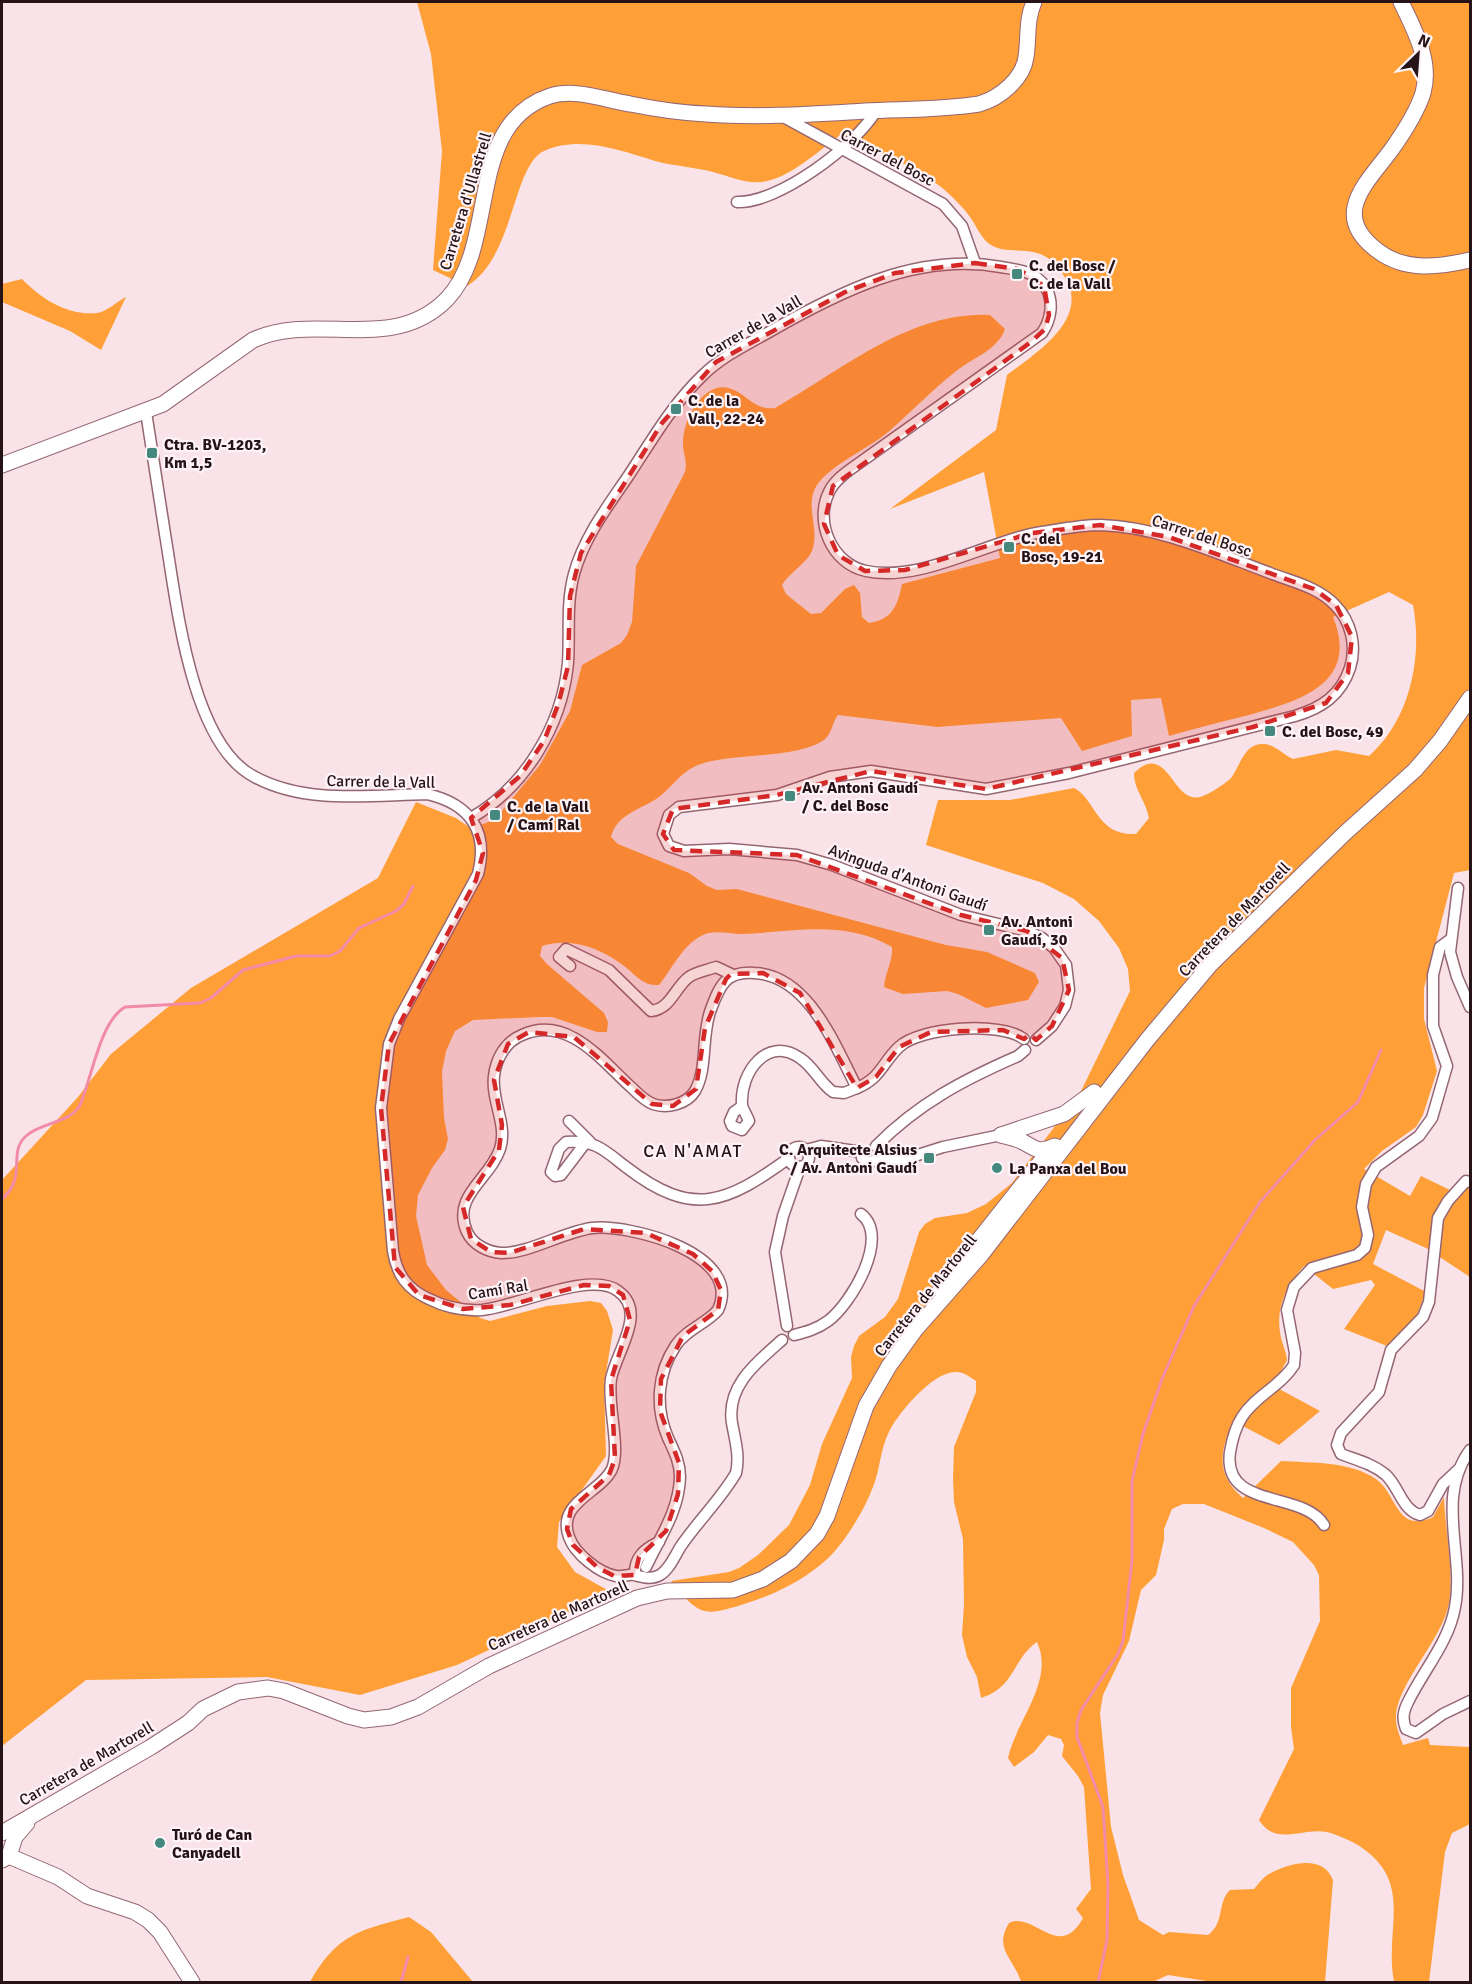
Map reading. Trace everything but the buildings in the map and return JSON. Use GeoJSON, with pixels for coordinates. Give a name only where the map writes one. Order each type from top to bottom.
{"type":"FeatureCollection","features":[{"type":"Feature","properties":{"kind":"main road","name":"Carretera d'Ullastrell"},"geometry":{"type":"LineString","coordinates":[[2,465],[146,412],[191,385],[253,340],[269,333],[299,329],[378,330],[402,327],[439,306],[453,291],[470,260],[495,156],[505,133],[515,118],[542,100],[571,93],[674,112],[779,115],[961,106],[985,102],[999,95],[1017,77],[1024,63],[1027,25],[1034,2]]}},
{"type":"Feature","properties":{"kind":"main road"},"geometry":{"type":"LineString","coordinates":[[1401,2],[1424,60],[1423,93],[1402,133],[1358,196],[1354,214],[1357,225],[1370,244],[1401,264],[1435,266],[1470,260]]}},
{"type":"Feature","properties":{"kind":"main road","name":"Carretera de Martorell"},"geometry":{"type":"LineString","coordinates":[[5,1847],[34,1814],[151,1747],[188,1723],[203,1709],[238,1692],[268,1688],[284,1690],[348,1716],[364,1720],[391,1717],[418,1707],[489,1666],[637,1598],[667,1592],[733,1590],[762,1579],[791,1561],[817,1534],[838,1490],[866,1406],[889,1366],[915,1330],[962,1279],[1147,1040],[1210,965],[1316,861],[1415,770],[1440,741],[1470,698]]}},
{"type":"Feature","properties":{"kind":"main road"},"geometry":{"type":"LineString","coordinates":[[915,1330],[925,1310],[1094,1092],[1163,1008],[1189,980],[1210,965]]}},
{"type":"Feature","properties":{"kind":"main road"},"geometry":{"type":"LineString","coordinates":[[1001,1135],[1064,1114],[1094,1092]]}},
{"type":"Feature","properties":{"kind":"main road"},"geometry":{"type":"LineString","coordinates":[[1014,1193],[1031,1161],[1025,1132],[1035,1123]]}},
{"type":"Feature","properties":{"kind":"main road"},"geometry":{"type":"LineString","coordinates":[[1035,1123],[1050,1129],[1053,1136],[1053,1147],[1042,1176]]}},
{"type":"Feature","properties":{"kind":"main road"},"geometry":{"type":"LineString","coordinates":[[1001,1135],[1042,1151],[1053,1147],[1079,1129]]}},
{"type":"Feature","properties":{"kind":"main road"},"geometry":{"type":"LineString","coordinates":[[4,1822],[185,1717],[203,1709]]}},
{"type":"Feature","properties":{"kind":"main road"},"geometry":{"type":"LineString","coordinates":[[5,1847],[87,1896],[135,1912],[148,1920],[160,1932],[192,1983]]}},
{"type":"Feature","properties":{"kind":"street"},"geometry":{"type":"LineString","coordinates":[[737,202],[756,201],[777,192],[842,149],[869,122],[876,111]]}},
{"type":"Feature","properties":{"kind":"street","name":"Carrer del Bosc"},"geometry":{"type":"LineString","coordinates":[[674,850],[664,841],[664,826],[674,809],[688,804],[777,795],[830,777],[871,771],[986,789],[1069,773],[1295,716],[1318,709],[1345,681],[1353,655],[1352,637],[1345,616],[1325,596],[1314,589],[1169,537],[1100,525],[1070,528],[1032,534],[984,551],[931,565],[881,572],[865,571],[838,555],[824,524],[824,506],[833,486],[855,466],[1045,329],[1050,300],[1038,279],[1018,270],[975,263],[962,226],[943,204],[779,115]]}},
{"type":"Feature","properties":{"kind":"street","name":"Carrer de la Vall"},"geometry":{"type":"LineString","coordinates":[[146,412],[181,633],[209,723],[229,756],[251,775],[294,791],[342,796],[428,794],[454,803],[471,818],[502,796],[526,768],[544,741],[558,705],[568,666],[570,596],[581,553],[588,537],[681,398],[716,362],[845,292],[895,273],[944,265],[975,263]]}},
{"type":"Feature","properties":{"kind":"street","name":"Camí Ral"},"geometry":{"type":"LineString","coordinates":[[471,818],[483,853],[478,874],[399,1019],[385,1062],[381,1108],[395,1267],[408,1287],[431,1301],[463,1309],[481,1310],[510,1305],[584,1284],[598,1284],[617,1290],[629,1303],[628,1331],[611,1380],[610,1417],[615,1459],[609,1475],[571,1509],[567,1529],[573,1545],[597,1567],[614,1576],[638,1570]]}},
{"type":"Feature","properties":{"kind":"street","name":"Avinguda d'Antoni Gaudí"},"geometry":{"type":"LineString","coordinates":[[674,850],[747,850],[797,855],[840,868],[961,915],[1035,935],[1054,948],[1062,958],[1070,982],[1065,1006],[1053,1026],[1036,1040],[1030,1037],[1024,1045]]}},
{"type":"Feature","properties":{"kind":"street"},"geometry":{"type":"LineString","coordinates":[[1458,888],[1451,939],[1452,962],[1470,1007]]}},
{"type":"Feature","properties":{"kind":"street"},"geometry":{"type":"LineString","coordinates":[[1323,1525],[1309,1511],[1259,1496],[1241,1485],[1230,1468],[1233,1438],[1247,1410],[1294,1365],[1295,1353],[1287,1310],[1298,1280],[1321,1263],[1356,1255],[1365,1248],[1368,1235],[1362,1207],[1366,1184],[1376,1167],[1429,1125],[1447,1066],[1433,1026],[1432,975],[1440,947],[1451,939]]}},
{"type":"Feature","properties":{"kind":"street"},"geometry":{"type":"LineString","coordinates":[[570,966],[559,957],[566,948],[609,970],[651,1011],[659,1010],[665,1005],[689,977],[717,967],[731,974],[763,973],[788,984],[800,993],[816,1012],[857,1088]]}},
{"type":"Feature","properties":{"kind":"street"},"geometry":{"type":"LineString","coordinates":[[731,974],[710,1011],[696,1089],[692,1095],[673,1106],[652,1104],[596,1053],[574,1037],[546,1031],[529,1032],[513,1040],[499,1057],[494,1080],[502,1125],[500,1150],[492,1166],[466,1199],[463,1207],[464,1223],[471,1239],[491,1252],[521,1250],[584,1229],[617,1228],[646,1233],[679,1245],[704,1263],[715,1277],[721,1290],[718,1310],[683,1336],[673,1350],[661,1379],[662,1422],[676,1454],[680,1473],[676,1504],[659,1542],[642,1553],[638,1570],[657,1569],[676,1554],[736,1473],[739,1462],[731,1408],[737,1387],[745,1375],[782,1340],[779,1331],[817,1328],[829,1320],[847,1301],[860,1280],[869,1258],[872,1232],[867,1219],[861,1214]]}},
{"type":"Feature","properties":{"kind":"street"},"geometry":{"type":"LineString","coordinates":[[741,1107],[744,1083],[751,1067],[761,1056],[774,1052],[789,1053],[800,1058],[833,1092],[844,1093],[876,1077],[899,1047],[931,1032],[1003,1030],[1024,1045],[1018,1056],[949,1088],[876,1146],[867,1145],[862,1152],[862,1157],[868,1163],[878,1159],[902,1160],[944,1146],[1001,1135]]}},
{"type":"Feature","properties":{"kind":"street"},"geometry":{"type":"LineString","coordinates":[[569,1121],[588,1142],[644,1180],[689,1201],[721,1199],[741,1190],[789,1158],[794,1149],[806,1150],[821,1146],[862,1152]]}},
{"type":"Feature","properties":{"kind":"street"},"geometry":{"type":"LineString","coordinates":[[876,1146],[879,1152],[878,1159]]}},
{"type":"Feature","properties":{"kind":"street"},"geometry":{"type":"LineString","coordinates":[[790,1331],[775,1252],[783,1216],[800,1167],[808,1161],[806,1150]]}},
{"type":"Feature","properties":{"kind":"street"},"geometry":{"type":"LineString","coordinates":[[789,1158],[793,1165],[800,1167]]}},
{"type":"Feature","properties":{"kind":"street"},"geometry":{"type":"LineString","coordinates":[[1459,1469],[1443,1484],[1428,1512],[1420,1515],[1408,1508],[1384,1474],[1372,1466],[1341,1454],[1337,1445],[1341,1432],[1379,1392],[1391,1350],[1419,1323],[1426,1311],[1438,1218],[1448,1201],[1469,1180]]}},
{"type":"Feature","properties":{"kind":"street"},"geometry":{"type":"LineString","coordinates":[[1470,1450],[1459,1469],[1454,1490],[1453,1525],[1457,1581],[1455,1607],[1439,1647],[1404,1710],[1406,1729],[1416,1733],[1454,1708],[1470,1701]]}},
{"type":"Feature","properties":{"kind":"highlighted area"},"geometry":{"type":"Polygon","coordinates":[[[975,263],[1018,269],[1044,286],[1049,315],[1045,329],[1031,342],[833,486],[824,524],[838,555],[865,571],[905,570],[1032,533],[1100,525],[1131,529],[1169,537],[1314,589],[1336,605],[1352,637],[1348,673],[1326,703],[1253,727],[986,789],[871,771],[777,795],[673,809],[663,834],[674,850],[797,855],[961,915],[1027,931],[1062,958],[1069,990],[1052,1026],[1036,1040],[1030,1034],[1024,1039],[1003,1030],[931,1032],[899,1047],[876,1077],[857,1088],[800,993],[763,973],[731,974],[726,979],[705,1028],[696,1089],[673,1106],[652,1104],[574,1037],[529,1032],[508,1044],[494,1080],[502,1125],[499,1150],[463,1207],[471,1239],[491,1252],[509,1253],[584,1229],[646,1233],[693,1254],[712,1271],[721,1290],[718,1310],[683,1336],[661,1379],[660,1411],[679,1463],[678,1494],[666,1531],[639,1557],[635,1575],[614,1576],[597,1567],[573,1545],[567,1529],[571,1509],[609,1475],[615,1459],[611,1380],[630,1320],[623,1295],[609,1286],[584,1285],[510,1305],[463,1309],[419,1295],[395,1267],[381,1108],[389,1044],[476,880],[483,853],[471,818],[520,776],[544,741],[558,705],[568,666],[570,596],[581,553],[662,423],[716,362],[845,292],[895,273],[975,263]]]}},
{"type":"Feature","properties":{"kind":"shaded area"},"geometry":{"type":"Polygon","coordinates":[[[417,2],[1470,2],[1470,870],[1454,873],[1424,988],[1424,1019],[1437,1071],[1423,1115],[1416,1127],[1382,1151],[1364,1169],[1410,1196],[1421,1176],[1450,1190],[1470,1186],[1470,1277],[1426,1248],[1386,1230],[1373,1264],[1426,1292],[1415,1319],[1387,1346],[1344,1329],[1375,1285],[1371,1280],[1333,1289],[1304,1266],[1288,1288],[1281,1305],[1279,1322],[1287,1360],[1280,1373],[1268,1383],[1320,1411],[1279,1445],[1233,1421],[1223,1453],[1224,1471],[1228,1480],[1243,1498],[1281,1461],[1330,1464],[1366,1473],[1383,1486],[1399,1510],[1405,1517],[1412,1520],[1421,1521],[1433,1517],[1444,1497],[1450,1563],[1449,1603],[1438,1632],[1403,1692],[1397,1706],[1396,1719],[1403,1745],[1428,1738],[1430,1745],[1470,1747],[1470,1824],[1452,1833],[1445,1852],[1429,1982],[1394,1982],[1393,1894],[1380,1864],[1361,1847],[1336,1835],[1318,1831],[1273,1833],[1259,1820],[1294,1749],[1291,1727],[1291,1688],[1320,1621],[1319,1575],[1314,1565],[1293,1542],[1204,1504],[1183,1504],[1172,1509],[1164,1529],[1164,1540],[1156,1575],[1141,1590],[1129,1641],[1103,1695],[1100,1713],[1111,1827],[1123,1875],[1139,1920],[1163,1935],[1169,1932],[1208,1935],[1217,1925],[1223,1900],[1230,1890],[1254,1889],[1266,1876],[1279,1869],[1296,1864],[1314,1864],[1328,1872],[1333,1880],[1325,1982],[1213,1982],[1168,1975],[1153,1982],[1021,1982],[1004,1947],[1003,1940],[1009,1923],[1018,1921],[1028,1923],[1056,1936],[1065,1936],[1074,1930],[1083,1918],[1076,1909],[1091,1889],[1084,1787],[1062,1756],[1064,1745],[1061,1739],[1048,1735],[1034,1752],[1014,1767],[1008,1758],[1038,1686],[1041,1657],[1037,1642],[1023,1656],[1001,1687],[981,1698],[977,1677],[967,1657],[962,1635],[963,1539],[954,1502],[953,1479],[954,1447],[976,1392],[976,1381],[969,1376],[959,1372],[947,1374],[926,1386],[907,1406],[888,1434],[875,1481],[858,1518],[830,1556],[798,1581],[760,1599],[712,1612],[704,1611],[689,1602],[671,1581],[729,1572],[739,1568],[758,1555],[789,1525],[810,1485],[822,1444],[852,1378],[851,1357],[854,1346],[859,1336],[885,1317],[898,1299],[919,1232],[925,1224],[935,1218],[967,1213],[986,1204],[1012,1183],[1080,1093],[1130,991],[1128,969],[1119,948],[1099,921],[1074,899],[1043,883],[926,845],[938,800],[1010,800],[1074,788],[1087,800],[1098,816],[1113,829],[1136,834],[1149,818],[1136,785],[1134,773],[1145,765],[1155,764],[1162,768],[1183,792],[1191,797],[1200,797],[1231,778],[1244,755],[1258,744],[1272,746],[1293,759],[1336,750],[1369,756],[1395,725],[1404,706],[1414,666],[1416,625],[1413,605],[1389,592],[1333,617],[1339,640],[1338,660],[1331,675],[1302,697],[1264,711],[1169,736],[1161,698],[1131,700],[1132,736],[1082,751],[1061,718],[937,727],[838,715],[827,737],[813,746],[782,753],[728,758],[698,765],[685,773],[663,794],[617,824],[611,837],[618,844],[689,873],[717,890],[737,889],[946,945],[987,952],[1035,973],[1039,982],[1028,1000],[986,1008],[947,991],[903,994],[884,987],[892,947],[874,938],[837,930],[705,934],[688,946],[659,985],[644,982],[624,966],[595,949],[564,943],[542,946],[540,956],[547,964],[604,1013],[608,1022],[607,1032],[597,1032],[552,1017],[473,1020],[455,1031],[446,1051],[442,1072],[444,1118],[448,1139],[445,1150],[432,1168],[418,1195],[416,1216],[427,1265],[446,1290],[480,1318],[490,1321],[547,1306],[590,1301],[601,1303],[607,1311],[613,1330],[604,1385],[606,1456],[559,1522],[557,1547],[575,1572],[611,1592],[457,1665],[360,1695],[267,1677],[86,1680],[2,1746],[2,1180],[78,1097],[111,1054],[191,988],[378,878],[416,802],[456,818],[472,829],[495,819],[540,765],[570,711],[582,665],[621,643],[627,635],[632,622],[636,566],[685,472],[684,431],[693,409],[708,392],[717,388],[727,388],[738,392],[759,406],[775,408],[877,346],[932,323],[960,316],[990,315],[1005,329],[997,343],[946,379],[887,433],[827,474],[818,483],[813,493],[814,541],[812,551],[782,585],[786,594],[811,614],[821,613],[845,589],[854,585],[860,593],[862,617],[869,623],[883,619],[893,610],[902,584],[1000,558],[984,472],[890,509],[996,430],[1007,375],[1057,333],[1066,320],[1071,306],[1071,291],[1064,276],[1049,259],[1041,254],[999,249],[993,246],[983,237],[963,208],[936,183],[896,160],[839,136],[793,170],[762,182],[743,181],[706,170],[655,161],[600,146],[571,144],[544,151],[533,160],[525,174],[495,255],[483,272],[467,286],[433,270],[442,151],[431,54],[417,2]]]}},
{"type":"Feature","properties":{"kind":"shaded area"},"geometry":{"type":"Polygon","coordinates":[[[22,279],[56,305],[75,312],[101,312],[126,297],[101,350],[70,331],[2,302],[2,284],[22,279]]]}},
{"type":"Feature","properties":{"kind":"shaded area"},"geometry":{"type":"Polygon","coordinates":[[[409,1917],[431,1932],[473,1982],[310,1982],[330,1953],[351,1936],[409,1917]]]}},
{"type":"Feature","properties":{"kind":"waterway"},"geometry":{"type":"LineString","coordinates":[[2,1199],[14,1182],[18,1150],[26,1136],[32,1131],[68,1117],[79,1107],[102,1038],[116,1014],[125,1007],[200,1003],[211,998],[243,970],[296,956],[330,956],[340,951],[359,928],[396,911],[404,904],[413,886]]}},
{"type":"Feature","properties":{"kind":"waterway"},"geometry":{"type":"LineString","coordinates":[[1098,1982],[1107,1940],[1108,1885],[1103,1807],[1077,1737],[1077,1723],[1081,1710],[1118,1654],[1123,1641],[1132,1560],[1132,1481],[1143,1434],[1162,1379],[1194,1306],[1260,1202],[1315,1140],[1358,1102],[1381,1050]]}},
{"type":"Feature","properties":{"kind":"waterway"},"geometry":{"type":"LineString","coordinates":[[401,1982],[408,1957]]}},
{"type":"Feature","properties":{"kind":"place","name":"C. del Bosc / C. de la Vall"},"geometry":{"type":"Point","coordinates":[1017,274]}},
{"type":"Feature","properties":{"kind":"place","name":"C. de la Vall, 22-24"},"geometry":{"type":"Point","coordinates":[676,409]}},
{"type":"Feature","properties":{"kind":"place","name":"Ctra. BV-1203, Km 1,5"},"geometry":{"type":"Point","coordinates":[152,453]}},
{"type":"Feature","properties":{"kind":"place","name":"C. del Bosc, 19-21"},"geometry":{"type":"Point","coordinates":[1009,547]}},
{"type":"Feature","properties":{"kind":"place","name":"C. del Bosc, 49"},"geometry":{"type":"Point","coordinates":[1270,731]}},
{"type":"Feature","properties":{"kind":"place","name":"Av. Antoni Gaudí / C. del Bosc"},"geometry":{"type":"Point","coordinates":[790,796]}},
{"type":"Feature","properties":{"kind":"place","name":"C. de la Vall / Camí Ral"},"geometry":{"type":"Point","coordinates":[495,815]}},
{"type":"Feature","properties":{"kind":"place","name":"Av. Antoni Gaudí, 30"},"geometry":{"type":"Point","coordinates":[989,930]}},
{"type":"Feature","properties":{"kind":"place","name":"C. Arquitecte Alsius / Av. Antoni Gaudí"},"geometry":{"type":"Point","coordinates":[929,1158]}},
{"type":"Feature","properties":{"kind":"place","name":"La Panxa del Bou"},"geometry":{"type":"Point","coordinates":[997,1168]}},
{"type":"Feature","properties":{"kind":"place","name":"Turó de Can Canyadell"},"geometry":{"type":"Point","coordinates":[160,1843]}},
{"type":"Feature","properties":{"kind":"district","name":"CA N'AMAT"},"geometry":{"type":"Point","coordinates":[693,1151]}}]}
